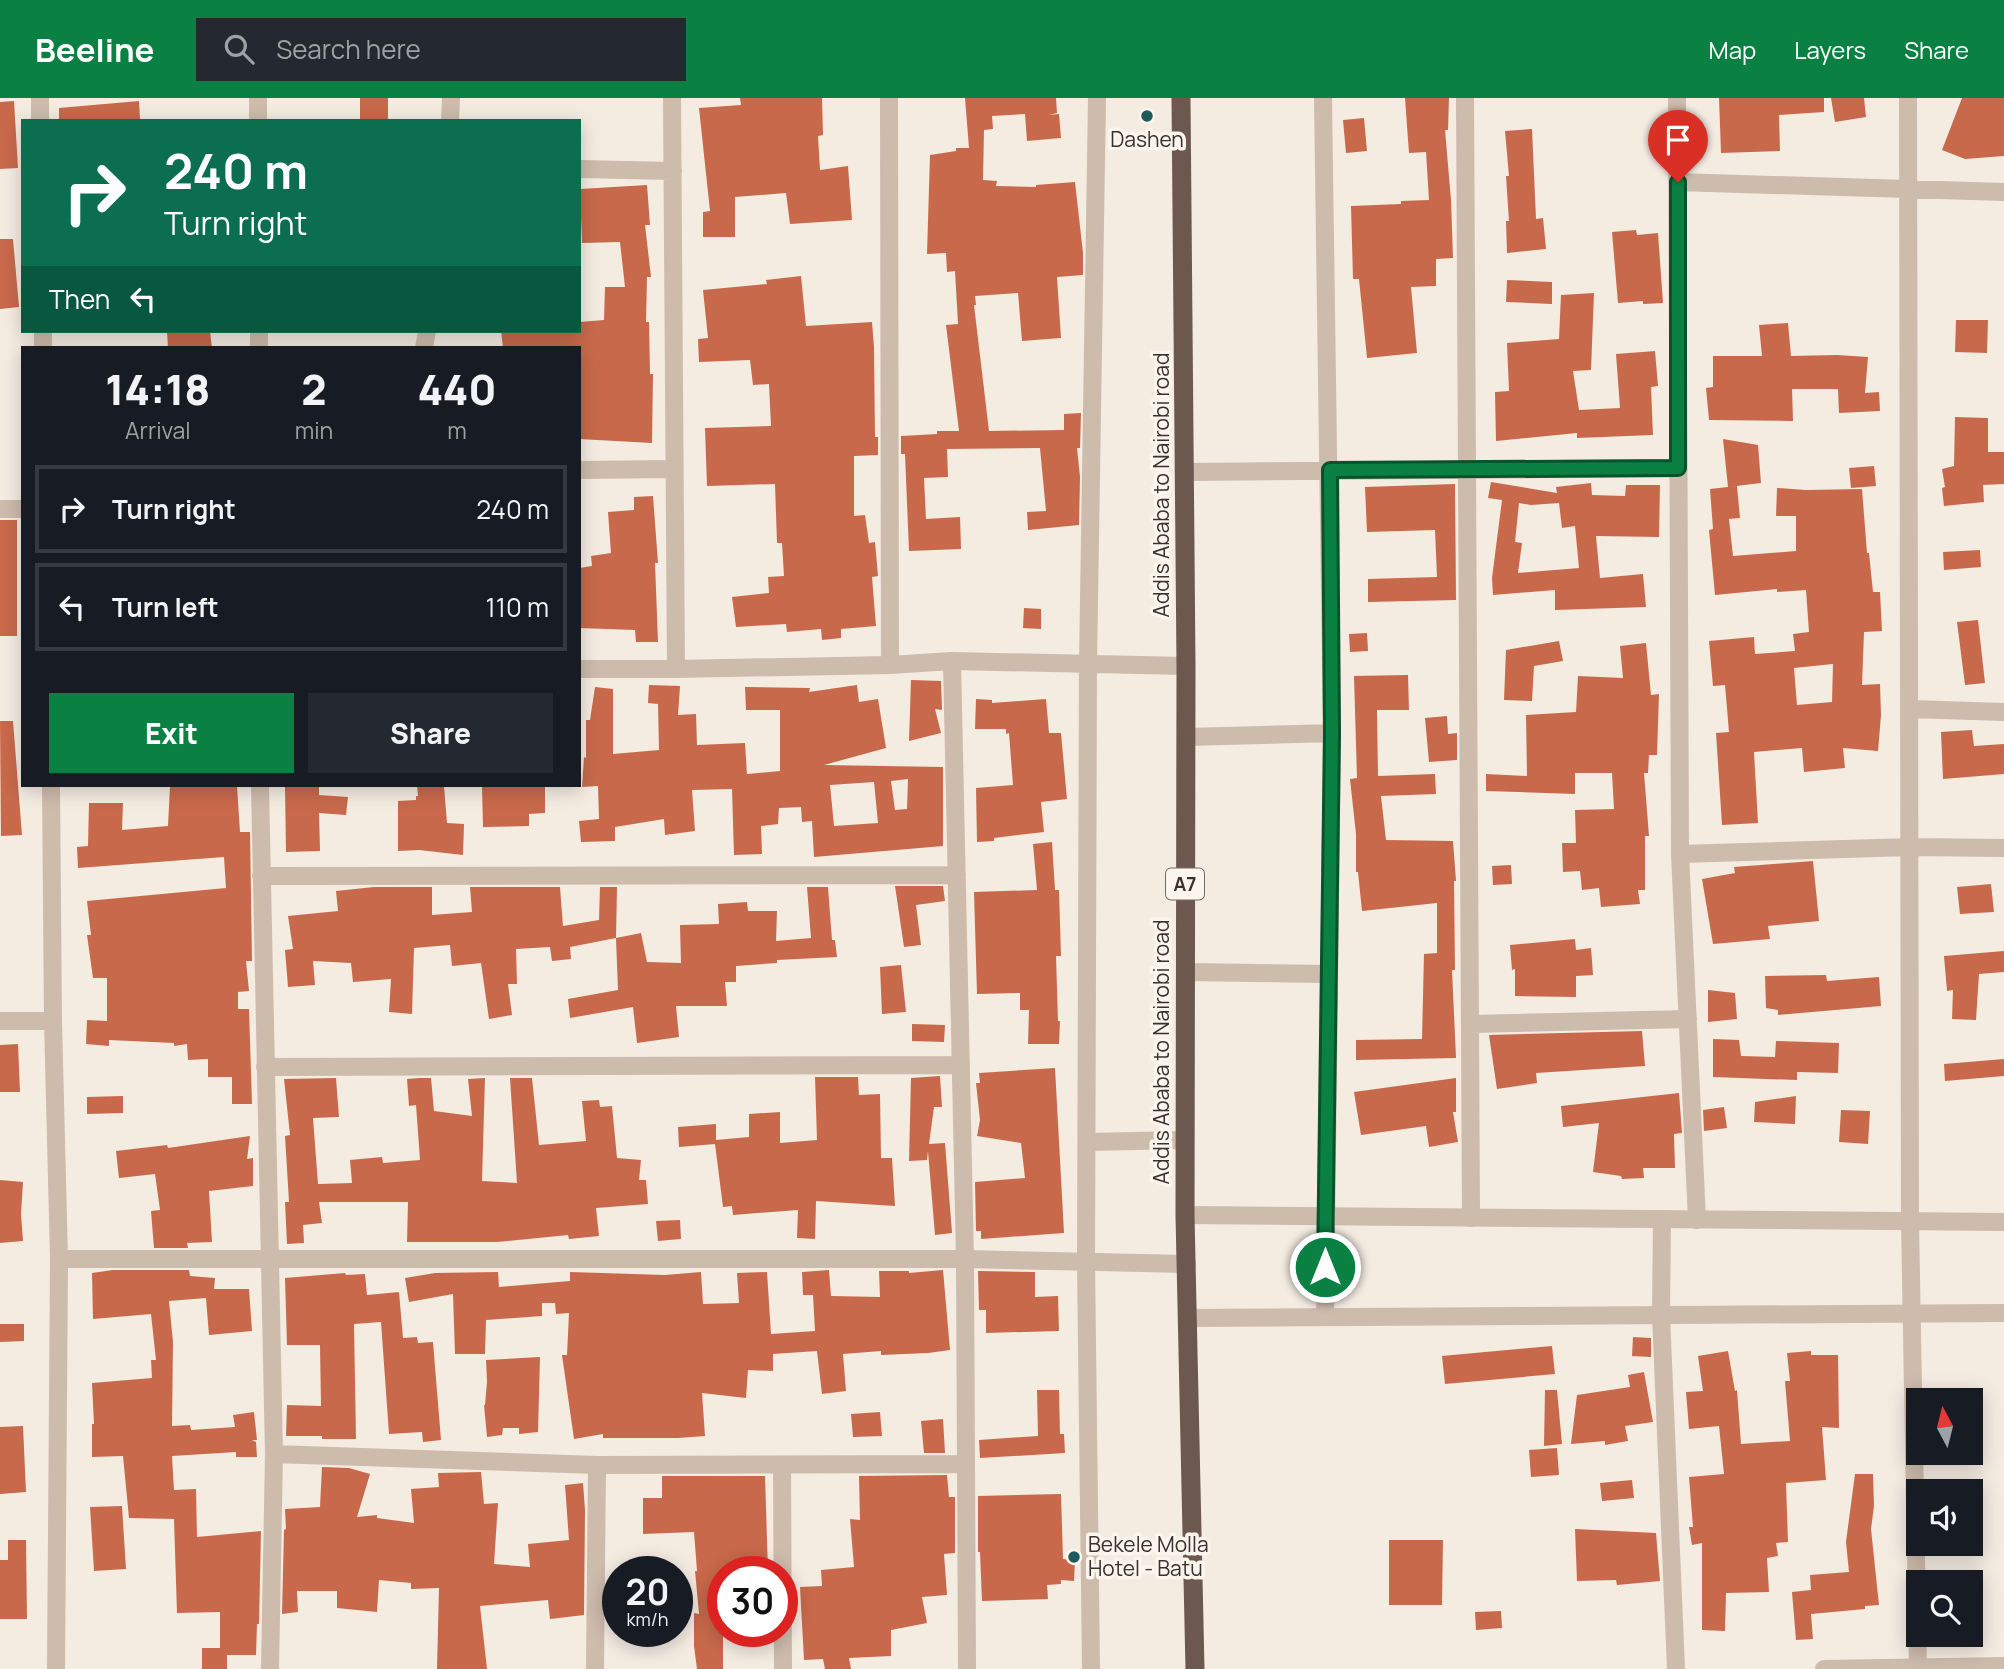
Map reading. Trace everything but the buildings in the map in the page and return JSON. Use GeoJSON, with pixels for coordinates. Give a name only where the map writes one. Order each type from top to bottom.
{"type":"FeatureCollection","features":[{"type":"Feature","properties":{"kind":"highway","name":"Addis Ababa to Nairobi road"},"geometry":{"type":"LineString","coordinates":[[1181,98],[1186,666],[1185,1216],[1195,1669]]}},
{"type":"Feature","properties":{"kind":"street"},"geometry":{"type":"LineString","coordinates":[[40,98],[40,119]]}},
{"type":"Feature","properties":{"kind":"street"},"geometry":{"type":"LineString","coordinates":[[258,98],[258,119]]}},
{"type":"Feature","properties":{"kind":"street"},"geometry":{"type":"LineString","coordinates":[[450,119],[451,98]]}},
{"type":"Feature","properties":{"kind":"street"},"geometry":{"type":"LineString","coordinates":[[672,98],[676,669]]}},
{"type":"Feature","properties":{"kind":"street"},"geometry":{"type":"LineString","coordinates":[[889,98],[890,664]]}},
{"type":"Feature","properties":{"kind":"street"},"geometry":{"type":"LineString","coordinates":[[1091,1669],[1087,1262],[1088,664],[1097,98]]}},
{"type":"Feature","properties":{"kind":"street"},"geometry":{"type":"LineString","coordinates":[[1323,98],[1332,733],[1325,1317]]}},
{"type":"Feature","properties":{"kind":"street"},"geometry":{"type":"LineString","coordinates":[[1465,98],[1471,1218]]}},
{"type":"Feature","properties":{"kind":"street"},"geometry":{"type":"LineString","coordinates":[[1677,98],[1680,854],[1697,1220]]}},
{"type":"Feature","properties":{"kind":"street"},"geometry":{"type":"LineString","coordinates":[[1908,98],[1910,1221],[1918,1668]]}},
{"type":"Feature","properties":{"kind":"street"},"geometry":{"type":"LineString","coordinates":[[581,169],[673,171]]}},
{"type":"Feature","properties":{"kind":"street"},"geometry":{"type":"LineString","coordinates":[[1678,182],[2004,192]]}},
{"type":"Feature","properties":{"kind":"street"},"geometry":{"type":"LineString","coordinates":[[1185,472],[1678,468]]}},
{"type":"Feature","properties":{"kind":"street"},"geometry":{"type":"LineString","coordinates":[[581,470],[673,469]]}},
{"type":"Feature","properties":{"kind":"street"},"geometry":{"type":"LineString","coordinates":[[0,509],[21,509]]}},
{"type":"Feature","properties":{"kind":"street"},"geometry":{"type":"LineString","coordinates":[[952,661],[965,1259],[967,1669]]}},
{"type":"Feature","properties":{"kind":"street"},"geometry":{"type":"LineString","coordinates":[[581,668],[676,669],[952,661],[1186,666]]}},
{"type":"Feature","properties":{"kind":"street"},"geometry":{"type":"LineString","coordinates":[[1910,709],[2004,712]]}},
{"type":"Feature","properties":{"kind":"street"},"geometry":{"type":"LineString","coordinates":[[1186,737],[1332,733]]}},
{"type":"Feature","properties":{"kind":"street"},"geometry":{"type":"LineString","coordinates":[[51,787],[59,1259],[56,1669]]}},
{"type":"Feature","properties":{"kind":"street"},"geometry":{"type":"LineString","coordinates":[[260,787],[274,1454],[270,1669]]}},
{"type":"Feature","properties":{"kind":"street"},"geometry":{"type":"LineString","coordinates":[[1680,854],[1910,847],[2004,848]]}},
{"type":"Feature","properties":{"kind":"street"},"geometry":{"type":"LineString","coordinates":[[261,876],[957,875]]}},
{"type":"Feature","properties":{"kind":"street"},"geometry":{"type":"LineString","coordinates":[[1185,972],[1329,974]]}},
{"type":"Feature","properties":{"kind":"street"},"geometry":{"type":"LineString","coordinates":[[1470,1024],[1688,1019]]}},
{"type":"Feature","properties":{"kind":"street"},"geometry":{"type":"LineString","coordinates":[[0,1021],[53,1021]]}},
{"type":"Feature","properties":{"kind":"street"},"geometry":{"type":"LineString","coordinates":[[265,1067],[961,1065]]}},
{"type":"Feature","properties":{"kind":"street"},"geometry":{"type":"LineString","coordinates":[[1087,1142],[1185,1140]]}},
{"type":"Feature","properties":{"kind":"street"},"geometry":{"type":"LineString","coordinates":[[1185,1216],[2004,1222]]}},
{"type":"Feature","properties":{"kind":"street"},"geometry":{"type":"LineString","coordinates":[[1662,1220],[1661,1315],[1676,1669]]}},
{"type":"Feature","properties":{"kind":"street"},"geometry":{"type":"LineString","coordinates":[[59,1259],[965,1259],[1186,1264]]}},
{"type":"Feature","properties":{"kind":"street"},"geometry":{"type":"LineString","coordinates":[[1188,1318],[2004,1313]]}},
{"type":"Feature","properties":{"kind":"street"},"geometry":{"type":"LineString","coordinates":[[274,1454],[597,1465],[966,1464]]}},
{"type":"Feature","properties":{"kind":"street"},"geometry":{"type":"LineString","coordinates":[[595,1669],[597,1465]]}},
{"type":"Feature","properties":{"kind":"street"},"geometry":{"type":"LineString","coordinates":[[782,1465],[783,1669]]}},
{"type":"Feature","properties":{"kind":"street"},"geometry":{"type":"LineString","coordinates":[[1824,1669],[2004,1666]]}},
{"type":"Feature","properties":{"kind":"place","name":"Dashen"},"geometry":{"type":"Point","coordinates":[1147,116]}},
{"type":"Feature","properties":{"kind":"place","name":"Bekele Molla Hotel - Batu"},"geometry":{"type":"Point","coordinates":[1074,1557]}},
{"type":"Feature","properties":{"kind":"route"},"geometry":{"type":"LineString","coordinates":[[1325,1267],[1332,733],[1330,470],[1678,468],[1678,182]]}}]}
